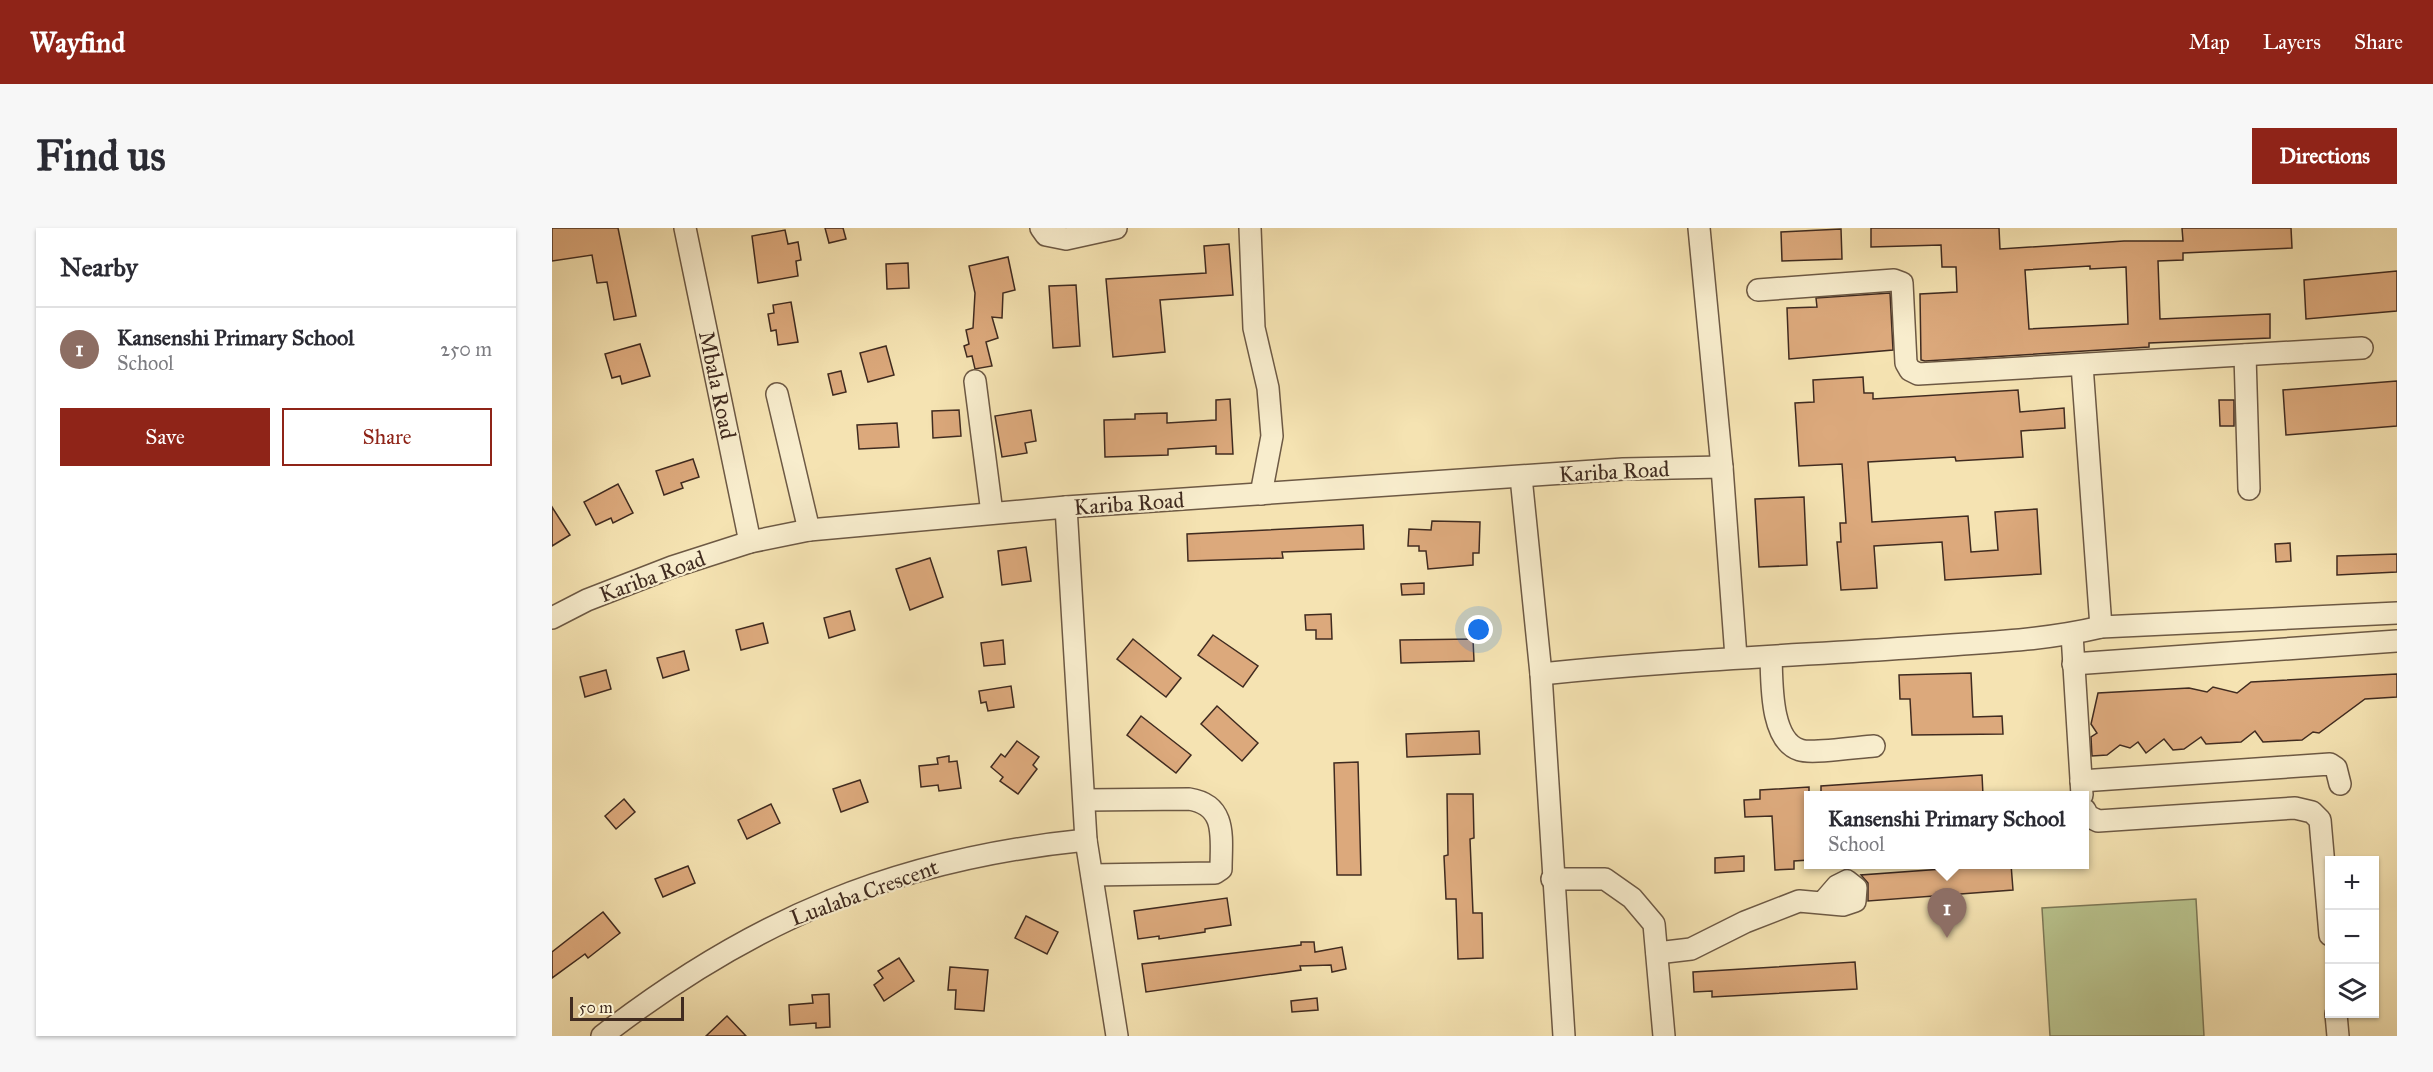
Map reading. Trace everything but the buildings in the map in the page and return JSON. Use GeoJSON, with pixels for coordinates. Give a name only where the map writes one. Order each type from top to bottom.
{"type":"FeatureCollection","features":[{"type":"Feature","properties":{"kind":"street","name":"Mbala Road"},"geometry":{"type":"LineString","coordinates":[[685,228],[750,542]]}},
{"type":"Feature","properties":{"kind":"street"},"geometry":{"type":"LineString","coordinates":[[1041,228],[1046,235],[1066,239],[1116,228]]}},
{"type":"Feature","properties":{"kind":"street"},"geometry":{"type":"LineString","coordinates":[[1250,228],[1254,328],[1268,388],[1272,436],[1261,494]]}},
{"type":"Feature","properties":{"kind":"street"},"geometry":{"type":"LineString","coordinates":[[1699,228],[1722,467],[1736,657]]}},
{"type":"Feature","properties":{"kind":"street"},"geometry":{"type":"LineString","coordinates":[[1758,290],[1894,280],[1902,283],[1906,363],[1910,370],[1918,374],[2362,348]]}},
{"type":"Feature","properties":{"kind":"street"},"geometry":{"type":"LineString","coordinates":[[2245,355],[2249,489]]}},
{"type":"Feature","properties":{"kind":"street"},"geometry":{"type":"LineString","coordinates":[[2082,365],[2101,627]]}},
{"type":"Feature","properties":{"kind":"street"},"geometry":{"type":"LineString","coordinates":[[975,381],[992,513]]}},
{"type":"Feature","properties":{"kind":"street"},"geometry":{"type":"LineString","coordinates":[[777,394],[809,530]]}},
{"type":"Feature","properties":{"kind":"street","name":"Kariba Road"},"geometry":{"type":"LineString","coordinates":[[552,618],[587,600],[661,571],[750,542],[809,530],[1066,507],[1623,469],[1722,467]]}},
{"type":"Feature","properties":{"kind":"street"},"geometry":{"type":"LineString","coordinates":[[1521,477],[1540,674],[1564,1036]]}},
{"type":"Feature","properties":{"kind":"street"},"geometry":{"type":"LineString","coordinates":[[1066,507],[1086,840],[1117,1036]]}},
{"type":"Feature","properties":{"kind":"street"},"geometry":{"type":"LineString","coordinates":[[1540,674],[1736,657],[1771,657],[2072,634],[2101,627],[2397,613]]}},
{"type":"Feature","properties":{"kind":"street"},"geometry":{"type":"LineString","coordinates":[[2072,634],[2081,788],[2330,764],[2336,768],[2340,784]]}},
{"type":"Feature","properties":{"kind":"street"},"geometry":{"type":"LineString","coordinates":[[2073,664],[2397,641]]}},
{"type":"Feature","properties":{"kind":"street"},"geometry":{"type":"LineString","coordinates":[[1771,657],[1773,707],[1784,739],[1800,751],[1874,746]]}},
{"type":"Feature","properties":{"kind":"street"},"geometry":{"type":"LineString","coordinates":[[1085,800],[1189,799],[1203,801],[1219,819],[1221,833],[1221,869],[1218,872],[1092,875]]}},
{"type":"Feature","properties":{"kind":"street"},"geometry":{"type":"LineString","coordinates":[[2089,816],[2098,821],[2295,808],[2312,812],[2320,820],[2328,910]]}},
{"type":"Feature","properties":{"kind":"street","name":"Lualaba Crescent"},"geometry":{"type":"LineString","coordinates":[[602,1036],[689,973],[738,943],[814,905],[950,861],[1021,846],[1086,840]]}},
{"type":"Feature","properties":{"kind":"street"},"geometry":{"type":"LineString","coordinates":[[1552,879],[1605,879],[1632,898],[1654,924],[1664,1036]]}},
{"type":"Feature","properties":{"kind":"street"},"geometry":{"type":"LineString","coordinates":[[1657,953],[1691,949],[1745,922],[1799,901],[1824,901]]}},
{"type":"Feature","properties":{"kind":"street"},"geometry":{"type":"LineString","coordinates":[[2336,1018],[2338,1036]]}},
{"type":"Feature","properties":{"kind":"green space"},"geometry":{"type":"Polygon","coordinates":[[[2196,899],[2204,1036],[2050,1036],[2042,908],[2196,899]]]}},
{"type":"Feature","properties":{"kind":"place","name":"Kansenshi Primary School"},"geometry":{"type":"Point","coordinates":[1947,938]}}]}
